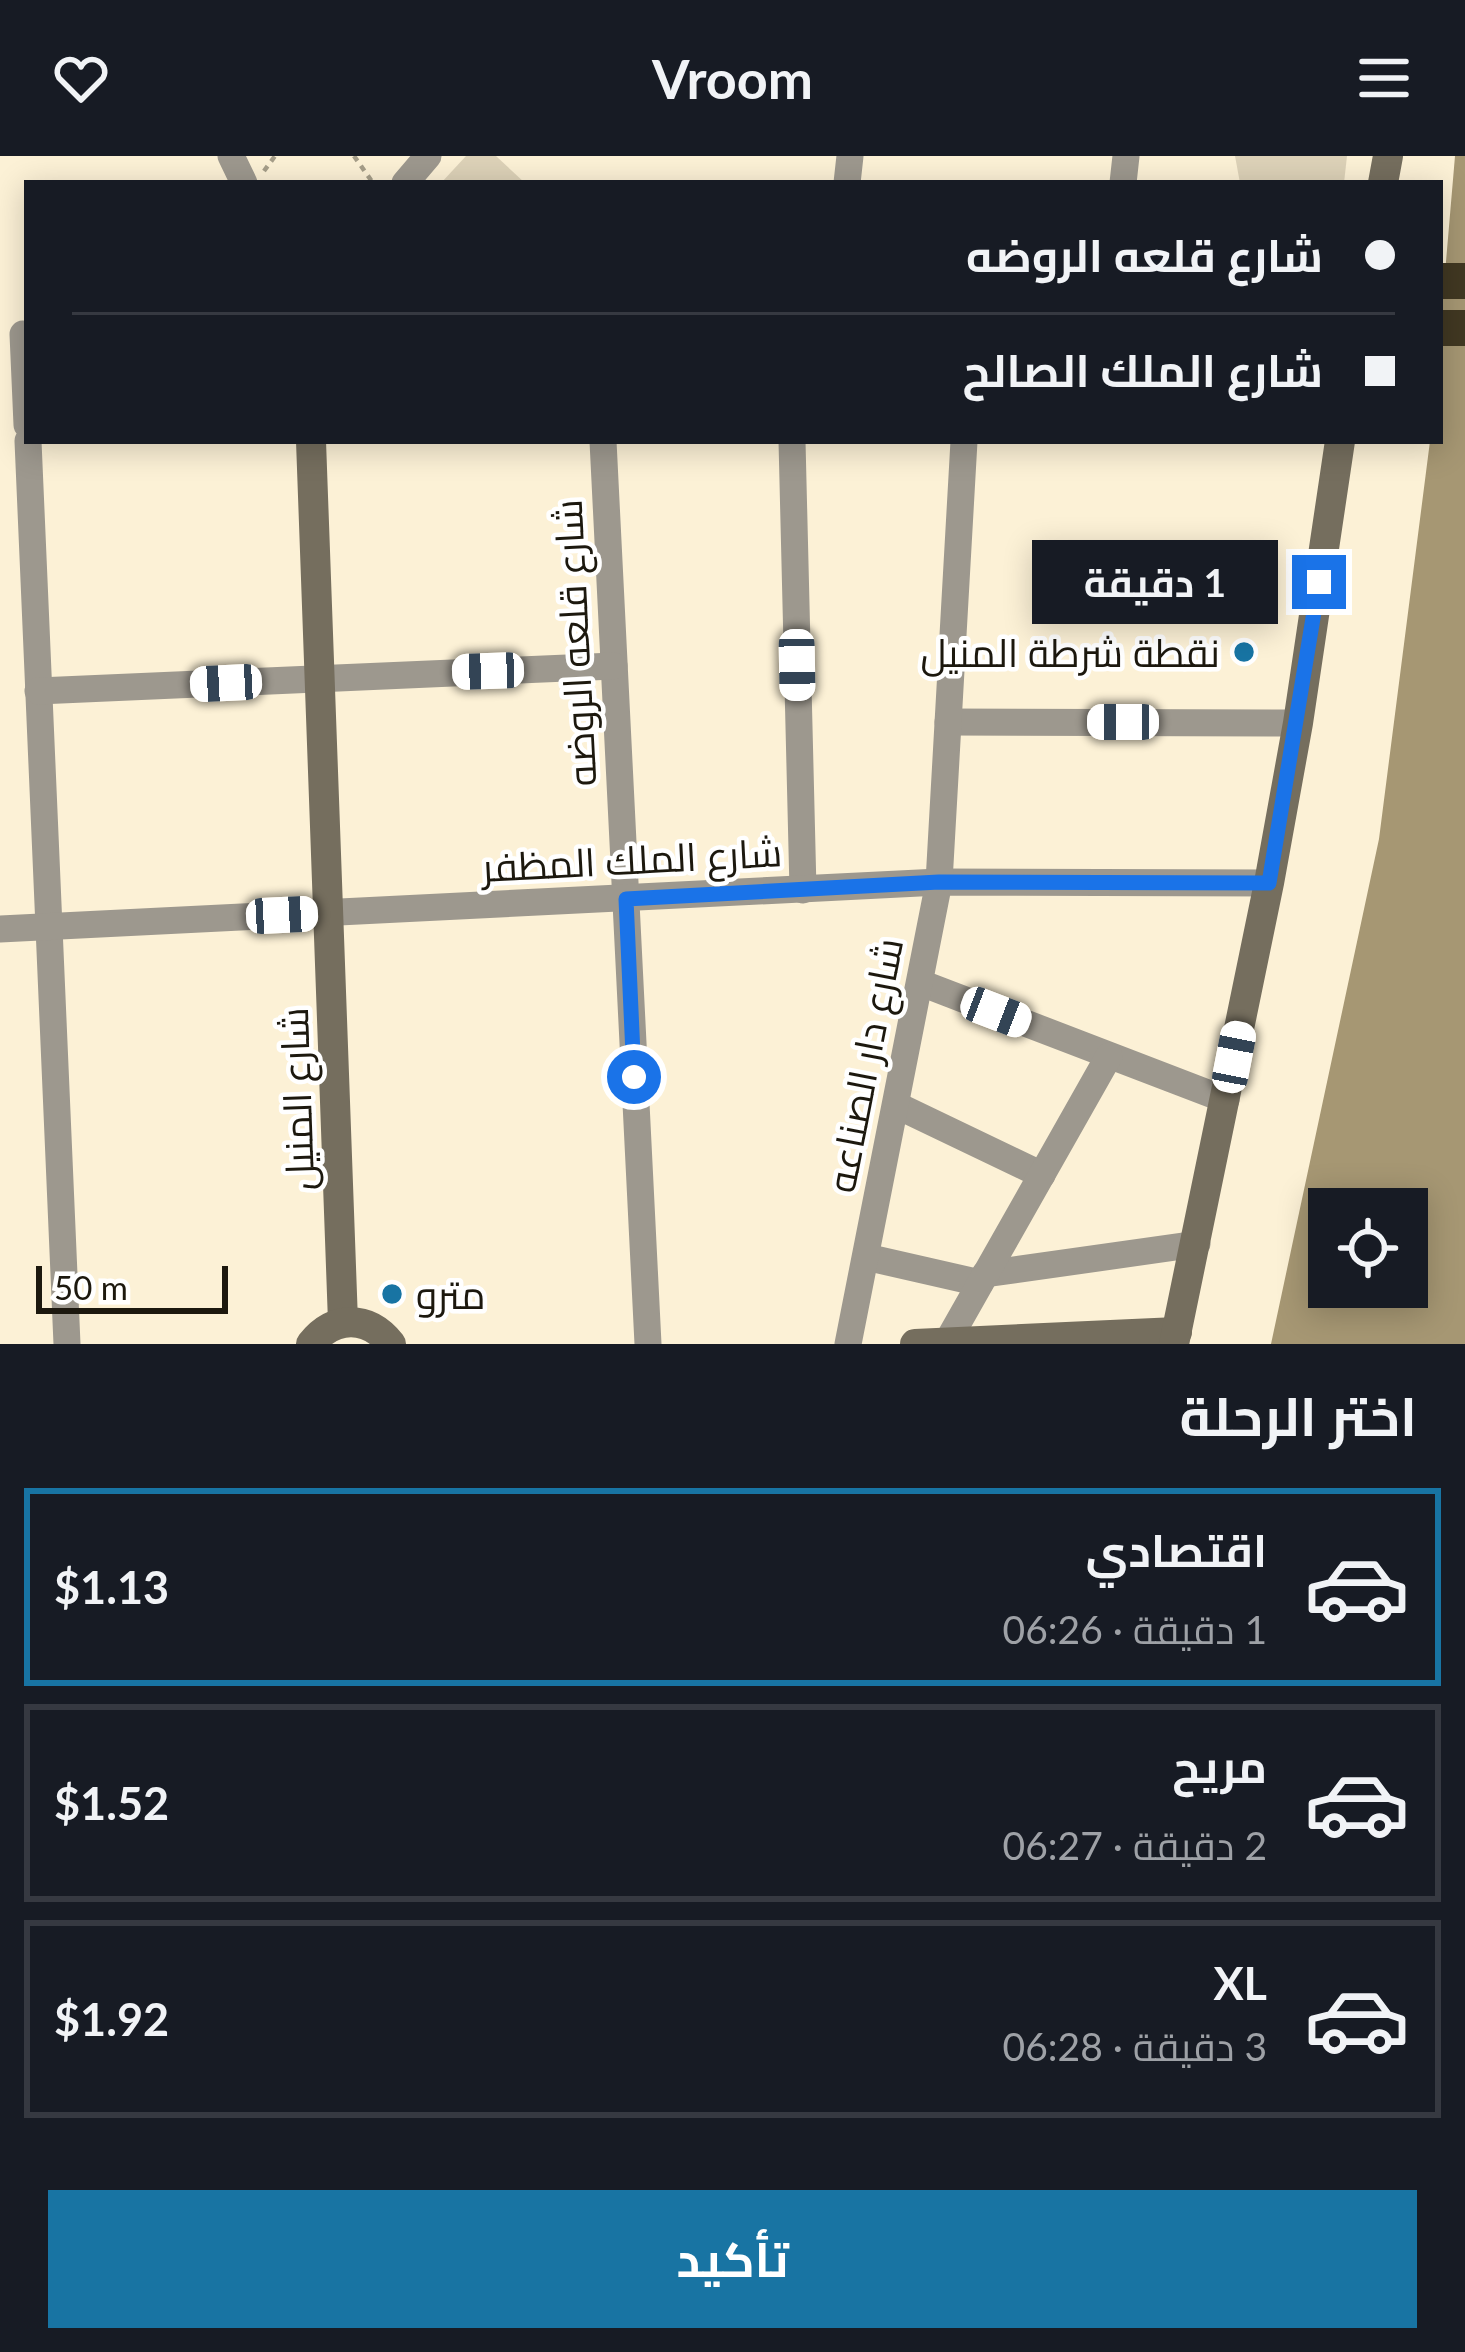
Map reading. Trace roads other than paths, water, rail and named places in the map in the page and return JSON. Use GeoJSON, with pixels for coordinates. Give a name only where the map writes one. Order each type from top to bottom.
{"type":"FeatureCollection","features":[{"type":"Feature","properties":{"kind":"main road","name":"شارع المنيل"},"geometry":{"type":"LineString","coordinates":[[311,444],[343,1322]]}},
{"type":"Feature","properties":{"kind":"main road"},"geometry":{"type":"LineString","coordinates":[[915,1344],[1176,1338],[1269,883],[1340,444]]}},
{"type":"Feature","properties":{"kind":"main road"},"geometry":{"type":"LineString","coordinates":[[311,1344],[320,1333],[343,1322],[369,1325],[391,1344]]}},
{"type":"Feature","properties":{"kind":"street"},"geometry":{"type":"LineString","coordinates":[[408,180],[428,156]]}},
{"type":"Feature","properties":{"kind":"street"},"geometry":{"type":"LineString","coordinates":[[23,334],[24,357]]}},
{"type":"Feature","properties":{"kind":"street"},"geometry":{"type":"LineString","coordinates":[[28,444],[68,1344]]}},
{"type":"Feature","properties":{"kind":"street","name":"شارع قلعه الروضه"},"geometry":{"type":"LineString","coordinates":[[603,444],[648,1344]]}},
{"type":"Feature","properties":{"kind":"street"},"geometry":{"type":"LineString","coordinates":[[792,444],[803,890]]}},
{"type":"Feature","properties":{"kind":"street","name":"شارع دار الصناعه"},"geometry":{"type":"LineString","coordinates":[[848,1344],[939,882],[964,444]]}},
{"type":"Feature","properties":{"kind":"street"},"geometry":{"type":"LineString","coordinates":[[38,691],[614,666]]}},
{"type":"Feature","properties":{"kind":"street"},"geometry":{"type":"LineString","coordinates":[[948,722],[1298,723]]}},
{"type":"Feature","properties":{"kind":"street","name":"شارع الملك المظفر"},"geometry":{"type":"LineString","coordinates":[[0,929],[939,882],[1269,883]]}},
{"type":"Feature","properties":{"kind":"street"},"geometry":{"type":"LineString","coordinates":[[921,983],[1226,1100]]}},
{"type":"Feature","properties":{"kind":"street"},"geometry":{"type":"LineString","coordinates":[[946,1343],[1109,1056]]}},
{"type":"Feature","properties":{"kind":"street"},"geometry":{"type":"LineString","coordinates":[[896,1105],[1042,1175]]}},
{"type":"Feature","properties":{"kind":"street"},"geometry":{"type":"LineString","coordinates":[[866,1257],[983,1279],[1197,1244]]}},
{"type":"Feature","properties":{"kind":"place","name":"نقطة شرطة المنيل"},"geometry":{"type":"Point","coordinates":[1244,652]}},
{"type":"Feature","properties":{"kind":"place","name":"مترو"},"geometry":{"type":"Point","coordinates":[392,1294]}}]}
